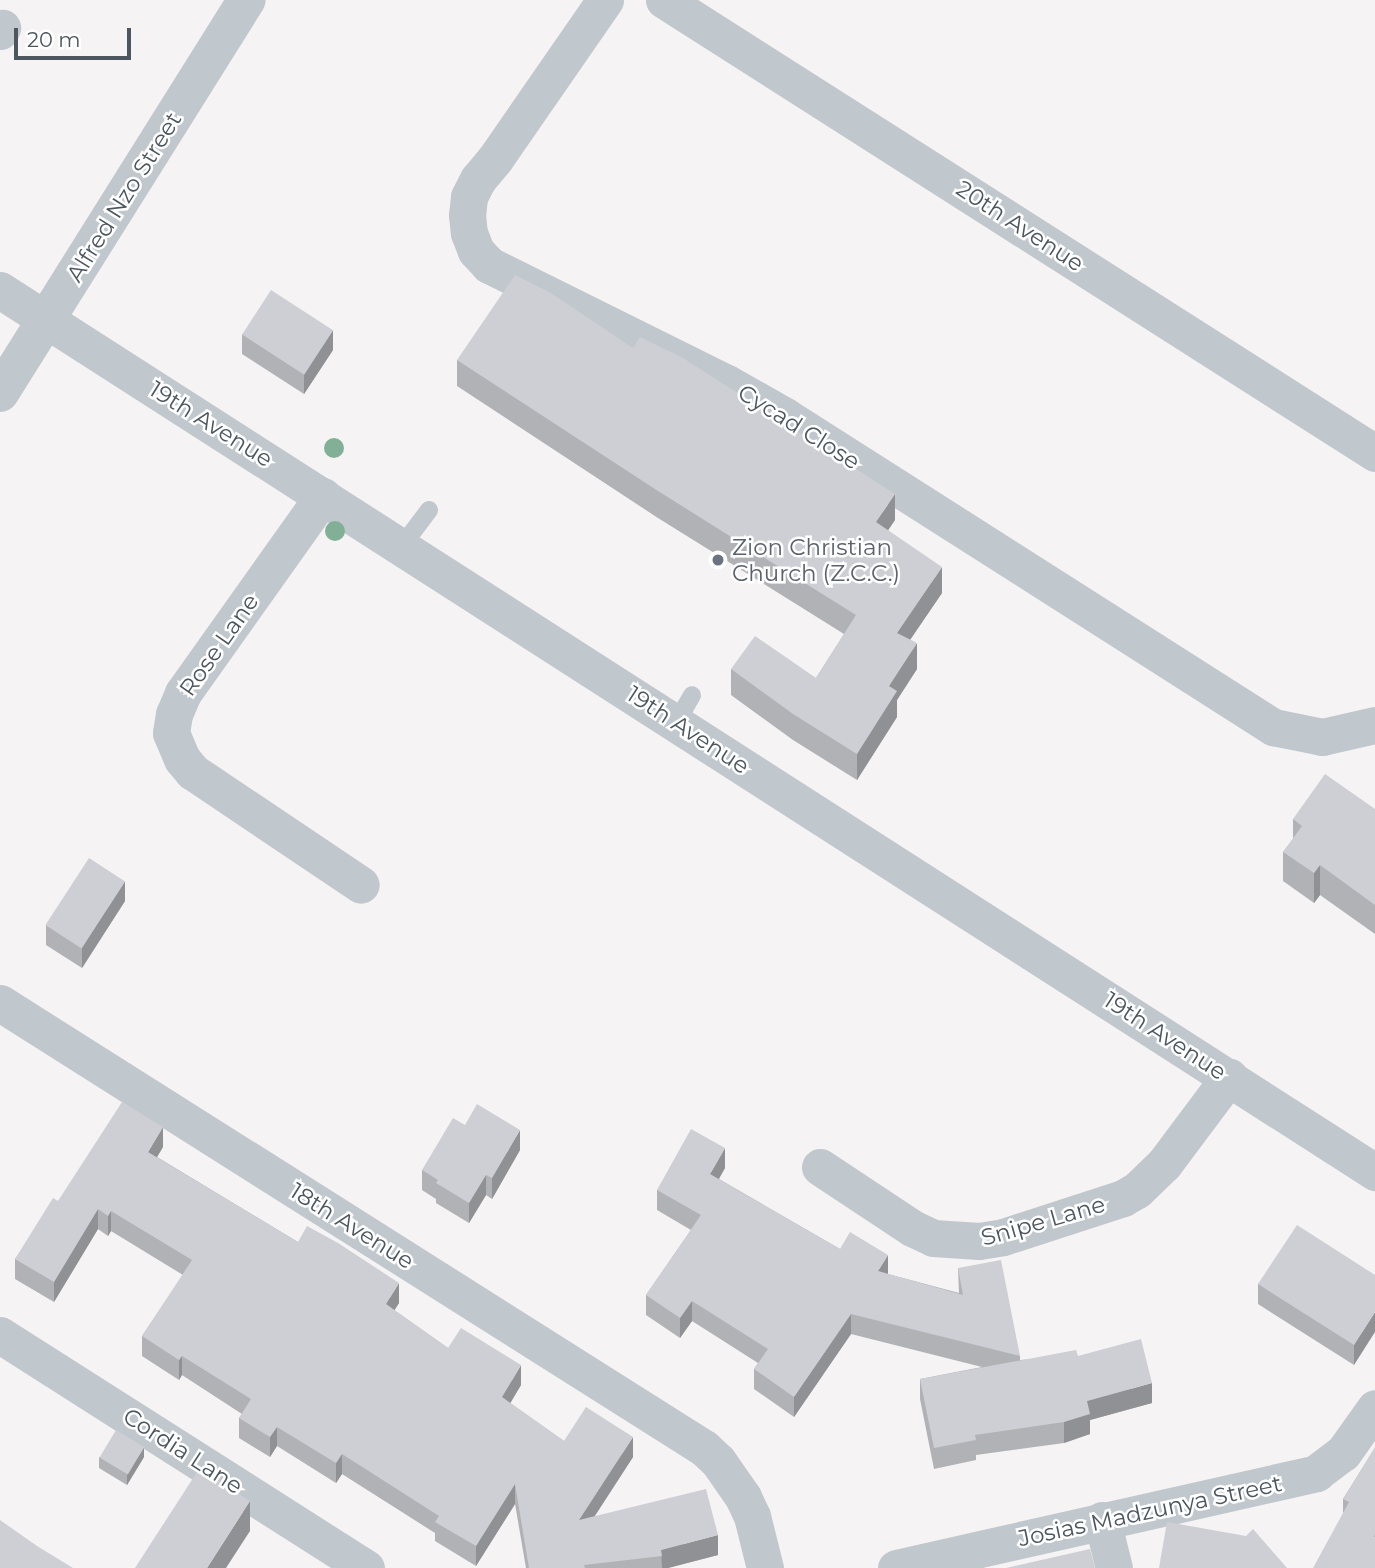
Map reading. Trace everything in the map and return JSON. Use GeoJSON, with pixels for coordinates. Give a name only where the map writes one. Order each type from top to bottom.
{"type":"FeatureCollection","features":[{"type":"Feature","properties":{"kind":"street","name":"Alfred Nzo Street"},"geometry":{"type":"LineString","coordinates":[[0,393],[247,0]]}},
{"type":"Feature","properties":{"kind":"street","name":"Cycad Close"},"geometry":{"type":"LineString","coordinates":[[605,0],[495,159],[478,179],[469,197],[469,233],[476,251],[489,264],[727,383],[785,416],[1273,727],[1322,737],[1375,725]]}},
{"type":"Feature","properties":{"kind":"street","name":"20th Avenue"},"geometry":{"type":"LineString","coordinates":[[669,1],[1375,453]]}},
{"type":"Feature","properties":{"kind":"street","name":"19th Avenue"},"geometry":{"type":"LineString","coordinates":[[0,290],[402,546],[684,709],[1229,1077],[1375,1172]]}},
{"type":"Feature","properties":{"kind":"street","name":"Rose Lane"},"geometry":{"type":"LineString","coordinates":[[323,496],[183,694],[173,714],[171,733],[181,759],[193,772],[361,885]]}},
{"type":"Feature","properties":{"kind":"street","name":"18th Avenue"},"geometry":{"type":"LineString","coordinates":[[0,1003],[704,1448],[718,1461],[743,1497],[752,1516],[765,1568]]}},
{"type":"Feature","properties":{"kind":"street","name":"Snipe Lane"},"geometry":{"type":"LineString","coordinates":[[820,1167],[912,1228],[933,1238],[979,1241],[1003,1237],[1123,1198],[1137,1190],[1164,1164],[1229,1077]]}},
{"type":"Feature","properties":{"kind":"street","name":"Cordia Lane"},"geometry":{"type":"LineString","coordinates":[[0,1335],[366,1568]]}},
{"type":"Feature","properties":{"kind":"street","name":"Josias Madzunya Street"},"geometry":{"type":"LineString","coordinates":[[896,1568],[1316,1473],[1343,1453],[1375,1408]]}},
{"type":"Feature","properties":{"kind":"street"},"geometry":{"type":"LineString","coordinates":[[1102,1520],[1114,1568]]}},
{"type":"Feature","properties":{"kind":"lane"},"geometry":{"type":"LineString","coordinates":[[402,546],[429,510]]}},
{"type":"Feature","properties":{"kind":"building"},"geometry":{"type":"Polygon","coordinates":[[[515,275],[551,293],[633,348],[640,337],[683,358],[895,494],[876,522],[942,567],[897,633],[917,643],[889,686],[897,691],[857,754],[793,714],[731,669],[755,636],[816,678],[856,615],[658,491],[457,360],[515,275]]]}},
{"type":"Feature","properties":{"kind":"building"},"geometry":{"type":"Polygon","coordinates":[[[271,290],[333,330],[304,375],[242,334],[271,290]]]}},
{"type":"Feature","properties":{"kind":"building"},"geometry":{"type":"Polygon","coordinates":[[[1325,774],[1375,809],[1375,905],[1320,865],[1314,873],[1283,852],[1302,826],[1293,819],[1325,774]]]}},
{"type":"Feature","properties":{"kind":"building"},"geometry":{"type":"Polygon","coordinates":[[[89,858],[125,881],[81,949],[45,925],[89,858]]]}},
{"type":"Feature","properties":{"kind":"building"},"geometry":{"type":"Polygon","coordinates":[[[122,1102],[163,1127],[148,1152],[298,1242],[307,1226],[338,1243],[399,1283],[386,1304],[448,1348],[461,1328],[521,1365],[502,1397],[564,1441],[586,1407],[633,1437],[579,1520],[706,1489],[718,1535],[661,1550],[662,1556],[584,1565],[585,1568],[529,1568],[515,1484],[476,1546],[435,1522],[439,1516],[342,1454],[336,1463],[277,1427],[270,1437],[239,1418],[251,1399],[182,1356],[179,1360],[142,1336],[192,1260],[111,1211],[108,1216],[98,1209],[54,1282],[15,1259],[53,1198],[58,1201],[122,1102]]]}},
{"type":"Feature","properties":{"kind":"building"},"geometry":{"type":"Polygon","coordinates":[[[477,1104],[520,1130],[492,1178],[486,1175],[469,1203],[436,1183],[438,1180],[422,1170],[453,1118],[465,1125],[477,1104]]]}},
{"type":"Feature","properties":{"kind":"building"},"geometry":{"type":"Polygon","coordinates":[[[691,1129],[725,1148],[710,1174],[840,1249],[850,1232],[888,1255],[878,1271],[963,1295],[958,1268],[1001,1260],[1020,1356],[851,1314],[794,1397],[754,1369],[768,1349],[692,1301],[680,1318],[646,1295],[701,1215],[657,1190],[691,1129]]]}},
{"type":"Feature","properties":{"kind":"building"},"geometry":{"type":"Polygon","coordinates":[[[1297,1225],[1375,1275],[1375,1312],[1354,1345],[1258,1284],[1297,1225]]]}},
{"type":"Feature","properties":{"kind":"building"},"geometry":{"type":"Polygon","coordinates":[[[1141,1339],[1152,1383],[1087,1401],[1090,1414],[1064,1422],[975,1435],[976,1440],[934,1448],[920,1379],[1076,1350],[1078,1356],[1141,1339]]]}},
{"type":"Feature","properties":{"kind":"building"},"geometry":{"type":"Polygon","coordinates":[[[116,1430],[144,1447],[128,1474],[100,1457],[116,1430]]]}},
{"type":"Feature","properties":{"kind":"building"},"geometry":{"type":"Polygon","coordinates":[[[1375,1447],[1375,1568],[1313,1568],[1349,1502],[1343,1499],[1375,1447]]]}},
{"type":"Feature","properties":{"kind":"building"},"geometry":{"type":"Polygon","coordinates":[[[199,1469],[250,1501],[207,1568],[135,1568],[199,1469]]]}},
{"type":"Feature","properties":{"kind":"building"},"geometry":{"type":"Polygon","coordinates":[[[0,1520],[37,1546],[73,1568],[0,1568],[0,1520]]]}},
{"type":"Feature","properties":{"kind":"building"},"geometry":{"type":"Polygon","coordinates":[[[1167,1522],[1246,1536],[1253,1529],[1287,1568],[1159,1568],[1167,1522]]]}},
{"type":"Feature","properties":{"kind":"building"},"geometry":{"type":"Polygon","coordinates":[[[1090,1549],[1095,1568],[1006,1568],[1090,1549]]]}},
{"type":"Feature","properties":{"kind":"place","name":"Zion Christian Church (Z.C.C.)"},"geometry":{"type":"Point","coordinates":[718,560]}}]}
